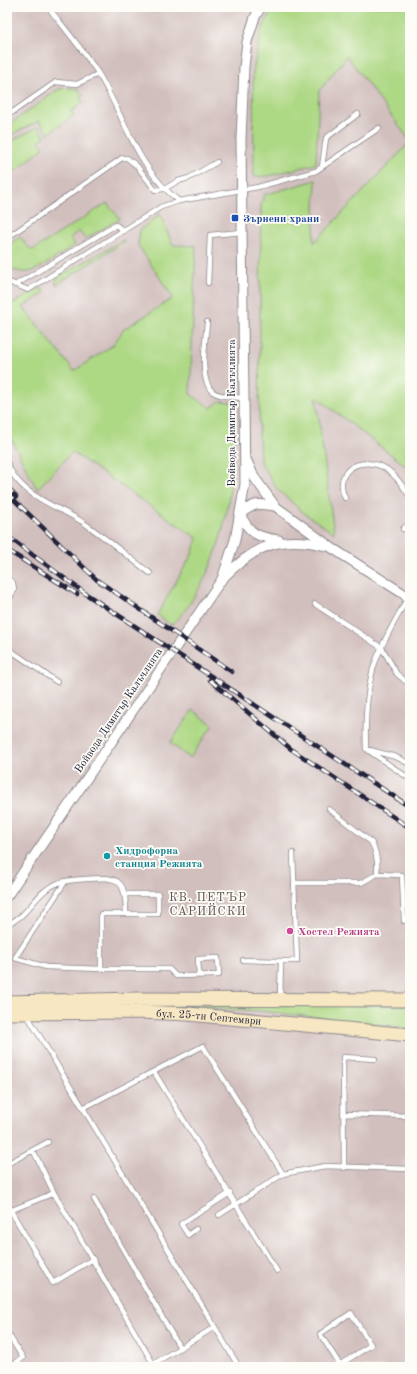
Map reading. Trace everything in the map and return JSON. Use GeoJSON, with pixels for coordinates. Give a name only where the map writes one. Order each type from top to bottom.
{"type":"FeatureCollection","features":[{"type":"Feature","properties":{"kind":"main road","name":"бул. 25-ти Септември"},"geometry":{"type":"LineString","coordinates":[[13,1002],[138,999],[410,1000]]}},
{"type":"Feature","properties":{"kind":"main road","name":"бул. 25-ти Септември"},"geometry":{"type":"LineString","coordinates":[[7,1014],[139,1012],[188,1014],[410,1035]]}},
{"type":"Feature","properties":{"kind":"street","name":"Войвода Димитър Калъчлията"},"geometry":{"type":"LineString","coordinates":[[7,896],[222,578],[235,540],[245,484],[241,191],[241,140],[244,67],[247,42],[255,17],[261,7]]}},
{"type":"Feature","properties":{"kind":"street"},"geometry":{"type":"LineString","coordinates":[[244,455],[254,477],[275,506],[332,548],[409,597]]}},
{"type":"Feature","properties":{"kind":"street"},"geometry":{"type":"LineString","coordinates":[[275,506],[260,503],[251,506],[240,514],[246,526],[253,533],[261,537],[284,541],[313,542],[332,548]]}},
{"type":"Feature","properties":{"kind":"street"},"geometry":{"type":"LineString","coordinates":[[222,578],[250,554],[266,545],[284,541]]}},
{"type":"Feature","properties":{"kind":"lane"},"geometry":{"type":"LineString","coordinates":[[48,7],[98,74],[132,143],[164,189],[179,201]]}},
{"type":"Feature","properties":{"kind":"lane"},"geometry":{"type":"LineString","coordinates":[[7,116],[56,82],[77,84],[98,74]]}},
{"type":"Feature","properties":{"kind":"lane"},"geometry":{"type":"LineString","coordinates":[[322,167],[326,138],[358,114]]}},
{"type":"Feature","properties":{"kind":"lane"},"geometry":{"type":"LineString","coordinates":[[7,281],[28,290],[161,207],[179,201],[241,191],[309,173],[322,167],[379,128]]}},
{"type":"Feature","properties":{"kind":"lane"},"geometry":{"type":"LineString","coordinates":[[7,238],[122,158],[127,158],[136,166],[155,190],[164,189],[178,181],[189,178],[216,162]]}},
{"type":"Feature","properties":{"kind":"lane"},"geometry":{"type":"LineString","coordinates":[[16,285],[116,225],[124,231]]}},
{"type":"Feature","properties":{"kind":"lane"},"geometry":{"type":"LineString","coordinates":[[208,283],[210,235],[242,232]]}},
{"type":"Feature","properties":{"kind":"lane"},"geometry":{"type":"LineString","coordinates":[[207,322],[204,368],[206,385],[214,393],[244,398]]}},
{"type":"Feature","properties":{"kind":"lane"},"geometry":{"type":"LineString","coordinates":[[7,462],[10,471],[32,494],[82,522],[150,573]]}},
{"type":"Feature","properties":{"kind":"lane"},"geometry":{"type":"LineString","coordinates":[[345,498],[342,491],[342,476],[347,470],[362,464],[378,465],[389,472],[401,483],[410,497]]}},
{"type":"Feature","properties":{"kind":"lane"},"geometry":{"type":"LineString","coordinates":[[403,529],[410,523]]}},
{"type":"Feature","properties":{"kind":"lane"},"geometry":{"type":"LineString","coordinates":[[7,578],[13,583],[14,590],[7,603]]}},
{"type":"Feature","properties":{"kind":"lane"},"geometry":{"type":"LineString","coordinates":[[366,749],[369,686],[375,663],[409,597]]}},
{"type":"Feature","properties":{"kind":"lane"},"geometry":{"type":"LineString","coordinates":[[315,604],[382,648],[398,674],[410,685]]}},
{"type":"Feature","properties":{"kind":"lane"},"geometry":{"type":"LineString","coordinates":[[7,648],[56,682]]}},
{"type":"Feature","properties":{"kind":"lane"},"geometry":{"type":"LineString","coordinates":[[366,749],[396,757],[410,764]]}},
{"type":"Feature","properties":{"kind":"lane"},"geometry":{"type":"LineString","coordinates":[[366,749],[410,779]]}},
{"type":"Feature","properties":{"kind":"lane"},"geometry":{"type":"LineString","coordinates":[[329,809],[371,842],[375,849],[378,865],[377,874]]}},
{"type":"Feature","properties":{"kind":"lane"},"geometry":{"type":"LineString","coordinates":[[242,960],[297,961],[293,853]]}},
{"type":"Feature","properties":{"kind":"lane"},"geometry":{"type":"LineString","coordinates":[[294,883],[361,883],[377,874],[402,875],[404,921]]}},
{"type":"Feature","properties":{"kind":"lane"},"geometry":{"type":"LineString","coordinates":[[7,924],[24,915],[43,892],[56,883],[109,877],[119,882],[126,894],[126,914]]}},
{"type":"Feature","properties":{"kind":"lane"},"geometry":{"type":"LineString","coordinates":[[65,882],[15,958],[46,967],[169,969],[176,976],[219,975],[218,958],[198,958],[199,975]]}},
{"type":"Feature","properties":{"kind":"lane"},"geometry":{"type":"LineString","coordinates":[[101,969],[102,914],[158,914],[158,894],[126,894]]}},
{"type":"Feature","properties":{"kind":"lane"},"geometry":{"type":"LineString","coordinates":[[280,1000],[281,961]]}},
{"type":"Feature","properties":{"kind":"lane"},"geometry":{"type":"LineString","coordinates":[[13,1002],[26,1013],[239,1367]]}},
{"type":"Feature","properties":{"kind":"lane"},"geometry":{"type":"LineString","coordinates":[[83,1108],[203,1046],[283,1174]]}},
{"type":"Feature","properties":{"kind":"lane"},"geometry":{"type":"LineString","coordinates":[[344,1168],[343,1057],[375,1060]]}},
{"type":"Feature","properties":{"kind":"lane"},"geometry":{"type":"LineString","coordinates":[[154,1072],[278,1271]]}},
{"type":"Feature","properties":{"kind":"lane"},"geometry":{"type":"LineString","coordinates":[[343,1114],[410,1116]]}},
{"type":"Feature","properties":{"kind":"lane"},"geometry":{"type":"LineString","coordinates":[[7,1164],[48,1142]]}},
{"type":"Feature","properties":{"kind":"lane"},"geometry":{"type":"LineString","coordinates":[[33,1150],[54,1193],[154,1365]]}},
{"type":"Feature","properties":{"kind":"lane"},"geometry":{"type":"LineString","coordinates":[[219,1215],[283,1174],[326,1166],[344,1168],[410,1169]]}},
{"type":"Feature","properties":{"kind":"lane"},"geometry":{"type":"LineString","coordinates":[[9,1212],[54,1193]]}},
{"type":"Feature","properties":{"kind":"lane"},"geometry":{"type":"LineString","coordinates":[[196,1229],[188,1234],[181,1224],[230,1193]]}},
{"type":"Feature","properties":{"kind":"lane"},"geometry":{"type":"LineString","coordinates":[[94,1199],[180,1348]]}},
{"type":"Feature","properties":{"kind":"lane"},"geometry":{"type":"LineString","coordinates":[[7,1204],[9,1212],[53,1283],[92,1260]]}},
{"type":"Feature","properties":{"kind":"lane"},"geometry":{"type":"LineString","coordinates":[[351,1314],[371,1345],[338,1366],[320,1334],[351,1314]]}},
{"type":"Feature","properties":{"kind":"lane"},"geometry":{"type":"LineString","coordinates":[[148,1367],[154,1365],[215,1327]]}},
{"type":"Feature","properties":{"kind":"lane"},"geometry":{"type":"LineString","coordinates":[[7,1332],[23,1358],[9,1367]]}},
{"type":"Feature","properties":{"kind":"shaded area"},"geometry":{"type":"Polygon","coordinates":[[[7,7],[410,7],[410,1367],[7,1367],[7,7]]]}},
{"type":"Feature","properties":{"kind":"green space"},"geometry":{"type":"Polygon","coordinates":[[[142,7],[161,7],[156,12],[144,9],[142,7]]]}},
{"type":"Feature","properties":{"kind":"green space"},"geometry":{"type":"Polygon","coordinates":[[[273,7],[410,7],[410,141],[347,56],[319,91],[316,164],[269,176],[254,177],[253,73],[260,34],[273,7]]]}},
{"type":"Feature","properties":{"kind":"green space"},"geometry":{"type":"Polygon","coordinates":[[[59,89],[78,89],[83,96],[80,98],[83,103],[71,111],[74,115],[48,134],[39,121],[7,137],[7,126],[59,89]]]}},
{"type":"Feature","properties":{"kind":"green space"},"geometry":{"type":"Polygon","coordinates":[[[38,127],[45,137],[39,141],[44,148],[7,177],[7,143],[38,127]]]}},
{"type":"Feature","properties":{"kind":"green space"},"geometry":{"type":"Polygon","coordinates":[[[410,142],[410,469],[316,397],[334,533],[305,514],[277,489],[260,461],[261,206],[264,195],[316,180],[314,243],[410,142]]]}},
{"type":"Feature","properties":{"kind":"green space"},"geometry":{"type":"Polygon","coordinates":[[[107,203],[120,219],[85,239],[79,231],[70,238],[75,245],[47,264],[35,270],[23,272],[7,268],[7,246],[20,237],[30,249],[33,250],[107,203]]]}},
{"type":"Feature","properties":{"kind":"green space"},"geometry":{"type":"Polygon","coordinates":[[[160,214],[173,245],[196,246],[190,394],[211,408],[220,401],[231,402],[236,409],[228,501],[218,545],[200,587],[184,611],[171,625],[157,615],[192,554],[197,538],[72,452],[37,489],[7,431],[7,307],[40,288],[42,289],[44,293],[23,307],[74,371],[113,345],[124,329],[173,298],[138,245],[140,230],[160,214]]]}},
{"type":"Feature","properties":{"kind":"green space"},"geometry":{"type":"Polygon","coordinates":[[[123,240],[125,241],[56,285],[56,281],[60,276],[123,240]]]}},
{"type":"Feature","properties":{"kind":"green space"},"geometry":{"type":"Polygon","coordinates":[[[193,710],[213,725],[190,758],[170,743],[193,710]]]}},
{"type":"Feature","properties":{"kind":"green space"},"geometry":{"type":"Polygon","coordinates":[[[154,1005],[410,1005],[410,1028],[261,1011],[154,1005]]]}},
{"type":"Feature","properties":{"kind":"railway"},"geometry":{"type":"LineString","coordinates":[[7,486],[16,497]]}},
{"type":"Feature","properties":{"kind":"railway"},"geometry":{"type":"LineString","coordinates":[[7,493],[97,580],[232,672]]}},
{"type":"Feature","properties":{"kind":"railway"},"geometry":{"type":"LineString","coordinates":[[7,536],[86,594],[410,807]]}},
{"type":"Feature","properties":{"kind":"railway"},"geometry":{"type":"LineString","coordinates":[[7,550],[77,594]]}},
{"type":"Feature","properties":{"kind":"railway"},"geometry":{"type":"LineString","coordinates":[[210,680],[291,749],[410,828]]}},
{"type":"Feature","properties":{"kind":"place","name":"Зърнени храни"},"geometry":{"type":"Point","coordinates":[235,218]}},
{"type":"Feature","properties":{"kind":"place","name":"Хидрофорна станция Режията"},"geometry":{"type":"Point","coordinates":[107,856]}},
{"type":"Feature","properties":{"kind":"place","name":"Хостел Режията"},"geometry":{"type":"Point","coordinates":[290,931]}},
{"type":"Feature","properties":{"kind":"district","name":"КВ. ПЕТЪР САРИЙСКИ"},"geometry":{"type":"Point","coordinates":[208,904]}}]}
